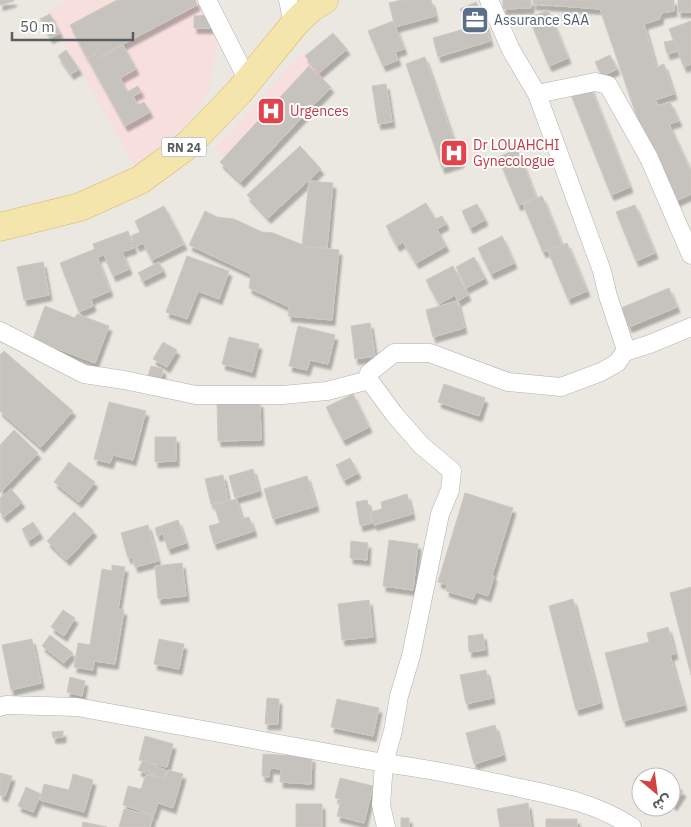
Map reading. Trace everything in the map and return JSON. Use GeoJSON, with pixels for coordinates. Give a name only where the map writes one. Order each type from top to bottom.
{"type":"FeatureCollection","features":[{"type":"Feature","properties":{"kind":"main road","name":"RN 24"},"geometry":{"type":"LineString","coordinates":[[0,227],[80,207],[140,180],[189,144],[248,81],[293,10],[312,8],[324,0]]}},
{"type":"Feature","properties":{"kind":"street"},"geometry":{"type":"LineString","coordinates":[[207,0],[248,81]]}},
{"type":"Feature","properties":{"kind":"street"},"geometry":{"type":"LineString","coordinates":[[489,0],[511,50],[537,94],[602,271],[608,296],[626,350],[625,352]]}},
{"type":"Feature","properties":{"kind":"street"},"geometry":{"type":"LineString","coordinates":[[537,94],[595,82],[608,85],[649,158],[691,255]]}},
{"type":"Feature","properties":{"kind":"street"},"geometry":{"type":"LineString","coordinates":[[368,380],[370,372],[394,352],[430,353],[508,382],[561,387],[617,363],[625,352],[691,327]]}},
{"type":"Feature","properties":{"kind":"street"},"geometry":{"type":"LineString","coordinates":[[0,332],[84,374],[196,395],[282,395],[327,391],[368,380]]}},
{"type":"Feature","properties":{"kind":"street"},"geometry":{"type":"LineString","coordinates":[[368,380],[421,445],[452,472],[450,490],[440,514],[411,656],[399,696],[393,732],[384,763],[381,805],[386,827]]}},
{"type":"Feature","properties":{"kind":"street"},"geometry":{"type":"LineString","coordinates":[[0,707],[6,705],[77,707],[384,763],[435,770],[558,796],[592,807],[632,827]]}},
{"type":"Feature","properties":{"kind":"shaded area"},"geometry":{"type":"Polygon","coordinates":[[[71,0],[211,0],[221,22],[208,94],[184,127],[135,166],[47,12],[71,0]]]}},
{"type":"Feature","properties":{"kind":"shaded area","name":"Urgences"},"geometry":{"type":"Polygon","coordinates":[[[303,51],[327,72],[239,170],[215,149],[303,51]]]}},
{"type":"Feature","properties":{"kind":"shaded area","name":"Dr LOUAHCHI Gynecologue"},"geometry":{"type":"Polygon","coordinates":[[[467,136],[473,158],[442,168],[435,148],[467,136]]]}},
{"type":"Feature","properties":{"kind":"building"},"geometry":{"type":"Polygon","coordinates":[[[0,0],[14,0],[14,1],[0,5],[0,0]]]}},
{"type":"Feature","properties":{"kind":"building"},"geometry":{"type":"Polygon","coordinates":[[[117,0],[195,0],[197,5],[99,57],[97,53],[87,58],[70,25],[117,0]]]}},
{"type":"Feature","properties":{"kind":"building"},"geometry":{"type":"Polygon","coordinates":[[[401,0],[431,0],[435,16],[395,27],[389,3],[401,0]]]}},
{"type":"Feature","properties":{"kind":"building"},"geometry":{"type":"Polygon","coordinates":[[[503,0],[531,0],[531,8],[503,9],[503,0]]]}},
{"type":"Feature","properties":{"kind":"building"},"geometry":{"type":"Polygon","coordinates":[[[533,0],[674,0],[674,11],[661,13],[660,19],[644,24],[656,67],[664,64],[674,94],[655,100],[659,106],[670,102],[679,121],[669,124],[691,172],[691,194],[672,203],[639,123],[600,9],[533,4],[533,0]]]}},
{"type":"Feature","properties":{"kind":"building"},"geometry":{"type":"Polygon","coordinates":[[[678,0],[691,0],[691,12],[678,12],[678,0]]]}},
{"type":"Feature","properties":{"kind":"building"},"geometry":{"type":"Polygon","coordinates":[[[476,2],[484,18],[469,26],[460,9],[476,2]]]}},
{"type":"Feature","properties":{"kind":"building"},"geometry":{"type":"Polygon","coordinates":[[[548,10],[568,58],[549,66],[529,18],[548,10]]]}},
{"type":"Feature","properties":{"kind":"building"},"geometry":{"type":"Polygon","coordinates":[[[50,14],[60,33],[50,38],[40,19],[50,14]]]}},
{"type":"Feature","properties":{"kind":"building"},"geometry":{"type":"Polygon","coordinates":[[[210,15],[210,28],[194,28],[194,16],[210,15]]]}},
{"type":"Feature","properties":{"kind":"building"},"geometry":{"type":"Polygon","coordinates":[[[393,21],[404,49],[395,52],[398,60],[383,66],[368,31],[393,21]]]}},
{"type":"Feature","properties":{"kind":"building"},"geometry":{"type":"Polygon","coordinates":[[[691,21],[691,64],[684,67],[669,29],[691,21]]]}},
{"type":"Feature","properties":{"kind":"building"},"geometry":{"type":"Polygon","coordinates":[[[485,23],[490,41],[438,57],[433,38],[485,23]]]}},
{"type":"Feature","properties":{"kind":"building"},"geometry":{"type":"Polygon","coordinates":[[[333,33],[347,49],[319,73],[305,56],[333,33]]]}},
{"type":"Feature","properties":{"kind":"building"},"geometry":{"type":"Polygon","coordinates":[[[675,40],[678,51],[667,54],[664,42],[675,40]]]}},
{"type":"Feature","properties":{"kind":"building"},"geometry":{"type":"Polygon","coordinates":[[[123,45],[136,69],[120,78],[127,92],[138,86],[141,92],[133,96],[138,105],[144,102],[150,112],[125,126],[88,59],[96,55],[98,59],[123,45]]]}},
{"type":"Feature","properties":{"kind":"building"},"geometry":{"type":"Polygon","coordinates":[[[66,50],[79,69],[71,74],[58,56],[66,50]]]}},
{"type":"Feature","properties":{"kind":"building"},"geometry":{"type":"Polygon","coordinates":[[[610,55],[617,69],[602,76],[595,62],[610,55]]]}},
{"type":"Feature","properties":{"kind":"building"},"geometry":{"type":"Polygon","coordinates":[[[425,57],[461,162],[442,168],[406,64],[425,57]]]}},
{"type":"Feature","properties":{"kind":"building"},"geometry":{"type":"Polygon","coordinates":[[[309,66],[331,87],[241,182],[220,162],[309,66]]]}},
{"type":"Feature","properties":{"kind":"building"},"geometry":{"type":"Polygon","coordinates":[[[386,84],[392,122],[378,124],[372,86],[386,84]]]}},
{"type":"Feature","properties":{"kind":"building"},"geometry":{"type":"Polygon","coordinates":[[[589,84],[630,187],[611,195],[570,92],[589,84]]]}},
{"type":"Feature","properties":{"kind":"building"},"geometry":{"type":"Polygon","coordinates":[[[300,146],[321,169],[268,218],[247,195],[300,146]]]}},
{"type":"Feature","properties":{"kind":"building"},"geometry":{"type":"Polygon","coordinates":[[[517,149],[536,198],[518,205],[498,157],[517,149]]]}},
{"type":"Feature","properties":{"kind":"building"},"geometry":{"type":"Polygon","coordinates":[[[309,181],[333,183],[327,248],[302,246],[309,181]]]}},
{"type":"Feature","properties":{"kind":"building"},"geometry":{"type":"Polygon","coordinates":[[[542,196],[562,245],[543,252],[523,204],[542,196]]]}},
{"type":"Feature","properties":{"kind":"building"},"geometry":{"type":"Polygon","coordinates":[[[426,203],[435,219],[442,216],[446,224],[437,229],[446,246],[416,263],[403,242],[397,246],[386,226],[426,203]]]}},
{"type":"Feature","properties":{"kind":"building"},"geometry":{"type":"Polygon","coordinates":[[[477,204],[485,220],[470,228],[462,211],[477,204]]]}},
{"type":"Feature","properties":{"kind":"building"},"geometry":{"type":"Polygon","coordinates":[[[635,205],[655,253],[636,261],[616,212],[635,205]]]}},
{"type":"Feature","properties":{"kind":"building"},"geometry":{"type":"Polygon","coordinates":[[[164,206],[184,244],[152,260],[143,243],[137,246],[131,236],[140,232],[135,221],[164,206]]]}},
{"type":"Feature","properties":{"kind":"building"},"geometry":{"type":"Polygon","coordinates":[[[205,211],[217,217],[234,219],[262,232],[273,233],[308,247],[339,250],[332,320],[288,316],[289,307],[249,288],[251,274],[189,245],[205,211]]]}},
{"type":"Feature","properties":{"kind":"building"},"geometry":{"type":"Polygon","coordinates":[[[128,231],[134,248],[122,252],[129,269],[113,276],[104,255],[97,257],[110,291],[91,299],[93,306],[79,312],[60,263],[95,249],[93,244],[128,231]]]}},
{"type":"Feature","properties":{"kind":"building"},"geometry":{"type":"Polygon","coordinates":[[[502,236],[514,263],[491,274],[478,248],[502,236]]]}},
{"type":"Feature","properties":{"kind":"building"},"geometry":{"type":"Polygon","coordinates":[[[567,243],[587,291],[568,299],[548,251],[567,243]]]}},
{"type":"Feature","properties":{"kind":"building"},"geometry":{"type":"Polygon","coordinates":[[[187,256],[229,271],[219,299],[198,291],[187,319],[166,312],[187,256]]]}},
{"type":"Feature","properties":{"kind":"building"},"geometry":{"type":"Polygon","coordinates":[[[474,257],[485,278],[466,288],[456,267],[474,257]]]}},
{"type":"Feature","properties":{"kind":"building"},"geometry":{"type":"Polygon","coordinates":[[[43,262],[49,295],[24,300],[17,267],[43,262]]]}},
{"type":"Feature","properties":{"kind":"building"},"geometry":{"type":"Polygon","coordinates":[[[159,262],[163,271],[143,281],[138,273],[159,262]]]}},
{"type":"Feature","properties":{"kind":"building"},"geometry":{"type":"Polygon","coordinates":[[[453,266],[468,295],[458,301],[455,295],[439,304],[426,280],[453,266]]]}},
{"type":"Feature","properties":{"kind":"building"},"geometry":{"type":"Polygon","coordinates":[[[669,288],[677,307],[629,327],[621,308],[669,288]]]}},
{"type":"Feature","properties":{"kind":"building"},"geometry":{"type":"Polygon","coordinates":[[[457,301],[464,328],[433,337],[426,310],[457,301]]]}},
{"type":"Feature","properties":{"kind":"building"},"geometry":{"type":"Polygon","coordinates":[[[45,306],[75,318],[77,314],[109,326],[95,363],[33,339],[45,306]]]}},
{"type":"Feature","properties":{"kind":"building"},"geometry":{"type":"Polygon","coordinates":[[[370,323],[375,356],[355,359],[351,326],[370,323]]]}},
{"type":"Feature","properties":{"kind":"building"},"geometry":{"type":"Polygon","coordinates":[[[298,326],[335,335],[328,364],[310,360],[307,370],[289,366],[298,326]]]}},
{"type":"Feature","properties":{"kind":"building"},"geometry":{"type":"Polygon","coordinates":[[[229,337],[259,344],[252,372],[222,364],[229,337]]]}},
{"type":"Feature","properties":{"kind":"building"},"geometry":{"type":"Polygon","coordinates":[[[163,342],[177,350],[167,367],[153,359],[163,342]]]}},
{"type":"Feature","properties":{"kind":"building"},"geometry":{"type":"Polygon","coordinates":[[[4,351],[73,411],[41,447],[0,411],[0,355],[4,351]]]}},
{"type":"Feature","properties":{"kind":"building"},"geometry":{"type":"Polygon","coordinates":[[[151,366],[163,369],[161,379],[148,376],[151,366]]]}},
{"type":"Feature","properties":{"kind":"building"},"geometry":{"type":"Polygon","coordinates":[[[444,384],[485,398],[479,416],[438,402],[444,384]]]}},
{"type":"Feature","properties":{"kind":"building"},"geometry":{"type":"Polygon","coordinates":[[[353,394],[369,427],[343,440],[326,407],[353,394]]]}},
{"type":"Feature","properties":{"kind":"building"},"geometry":{"type":"Polygon","coordinates":[[[109,402],[146,411],[133,460],[113,455],[110,463],[94,459],[109,402]]]}},
{"type":"Feature","properties":{"kind":"building"},"geometry":{"type":"Polygon","coordinates":[[[260,402],[261,440],[218,441],[217,403],[260,402]]]}},
{"type":"Feature","properties":{"kind":"building"},"geometry":{"type":"Polygon","coordinates":[[[14,430],[38,453],[0,493],[0,445],[14,430]]]}},
{"type":"Feature","properties":{"kind":"building"},"geometry":{"type":"Polygon","coordinates":[[[155,437],[176,437],[176,461],[155,462],[155,437]]]}},
{"type":"Feature","properties":{"kind":"building"},"geometry":{"type":"Polygon","coordinates":[[[350,458],[358,473],[344,480],[336,465],[350,458]]]}},
{"type":"Feature","properties":{"kind":"building"},"geometry":{"type":"Polygon","coordinates":[[[69,462],[95,482],[79,502],[54,482],[69,462]]]}},
{"type":"Feature","properties":{"kind":"building"},"geometry":{"type":"Polygon","coordinates":[[[253,469],[259,491],[235,498],[229,476],[253,469]]]}},
{"type":"Feature","properties":{"kind":"building"},"geometry":{"type":"Polygon","coordinates":[[[223,475],[228,500],[211,504],[205,479],[223,475]]]}},
{"type":"Feature","properties":{"kind":"building"},"geometry":{"type":"Polygon","coordinates":[[[307,476],[316,506],[273,519],[264,489],[307,476]]]}},
{"type":"Feature","properties":{"kind":"building"},"geometry":{"type":"Polygon","coordinates":[[[11,489],[22,502],[4,517],[0,512],[0,498],[11,489]]]}},
{"type":"Feature","properties":{"kind":"building"},"geometry":{"type":"Polygon","coordinates":[[[465,493],[513,508],[492,575],[494,576],[488,596],[476,592],[473,599],[446,591],[447,585],[438,582],[465,493]]]}},
{"type":"Feature","properties":{"kind":"building"},"geometry":{"type":"Polygon","coordinates":[[[407,494],[412,514],[374,525],[370,512],[382,509],[381,502],[407,494]]]}},
{"type":"Feature","properties":{"kind":"building"},"geometry":{"type":"Polygon","coordinates":[[[236,499],[242,519],[249,517],[254,531],[214,544],[209,526],[220,523],[214,505],[236,499]]]}},
{"type":"Feature","properties":{"kind":"building"},"geometry":{"type":"Polygon","coordinates":[[[367,500],[372,523],[360,526],[356,502],[367,500]]]}},
{"type":"Feature","properties":{"kind":"building"},"geometry":{"type":"Polygon","coordinates":[[[74,512],[94,531],[67,560],[47,541],[74,512]]]}},
{"type":"Feature","properties":{"kind":"building"},"geometry":{"type":"Polygon","coordinates":[[[178,520],[186,543],[168,549],[163,534],[157,536],[155,528],[178,520]]]}},
{"type":"Feature","properties":{"kind":"building"},"geometry":{"type":"Polygon","coordinates":[[[33,522],[40,533],[28,541],[22,529],[33,522]]]}},
{"type":"Feature","properties":{"kind":"building"},"geometry":{"type":"Polygon","coordinates":[[[148,525],[158,561],[135,567],[132,557],[128,558],[121,533],[148,525]]]}},
{"type":"Feature","properties":{"kind":"building"},"geometry":{"type":"Polygon","coordinates":[[[389,540],[418,544],[413,590],[383,586],[389,540]]]}},
{"type":"Feature","properties":{"kind":"building"},"geometry":{"type":"Polygon","coordinates":[[[351,541],[368,543],[367,560],[350,558],[351,541]]]}},
{"type":"Feature","properties":{"kind":"building"},"geometry":{"type":"Polygon","coordinates":[[[182,563],[186,596],[158,599],[155,566],[182,563]]]}},
{"type":"Feature","properties":{"kind":"building"},"geometry":{"type":"Polygon","coordinates":[[[112,565],[125,567],[118,609],[124,610],[115,664],[94,661],[93,670],[74,667],[78,643],[90,645],[102,569],[112,571],[112,565]]]}},
{"type":"Feature","properties":{"kind":"building"},"geometry":{"type":"Polygon","coordinates":[[[691,587],[691,675],[670,593],[691,587]]]}},
{"type":"Feature","properties":{"kind":"building"},"geometry":{"type":"Polygon","coordinates":[[[573,599],[600,703],[576,710],[549,606],[573,599]]]}},
{"type":"Feature","properties":{"kind":"building"},"geometry":{"type":"Polygon","coordinates":[[[369,600],[373,637],[342,640],[338,604],[369,600]]]}},
{"type":"Feature","properties":{"kind":"building"},"geometry":{"type":"Polygon","coordinates":[[[63,610],[75,618],[64,636],[51,627],[63,610]]]}},
{"type":"Feature","properties":{"kind":"building"},"geometry":{"type":"Polygon","coordinates":[[[668,627],[675,654],[670,655],[684,705],[623,721],[605,653],[649,642],[647,633],[668,627]]]}},
{"type":"Feature","properties":{"kind":"building"},"geometry":{"type":"Polygon","coordinates":[[[483,634],[485,650],[469,652],[468,636],[483,634]]]}},
{"type":"Feature","properties":{"kind":"building"},"geometry":{"type":"Polygon","coordinates":[[[50,635],[73,653],[64,663],[42,646],[50,635]]]}},
{"type":"Feature","properties":{"kind":"building"},"geometry":{"type":"Polygon","coordinates":[[[32,639],[41,683],[11,690],[2,645],[32,639]]]}},
{"type":"Feature","properties":{"kind":"building"},"geometry":{"type":"Polygon","coordinates":[[[159,639],[184,644],[179,669],[154,664],[159,639]]]}},
{"type":"Feature","properties":{"kind":"building"},"geometry":{"type":"Polygon","coordinates":[[[486,670],[492,698],[466,704],[460,675],[486,670]]]}},
{"type":"Feature","properties":{"kind":"building"},"geometry":{"type":"Polygon","coordinates":[[[70,677],[85,681],[82,696],[67,692],[70,677]]]}},
{"type":"Feature","properties":{"kind":"building"},"geometry":{"type":"Polygon","coordinates":[[[267,698],[279,699],[278,724],[265,724],[267,698]]]}},
{"type":"Feature","properties":{"kind":"building"},"geometry":{"type":"Polygon","coordinates":[[[337,699],[379,708],[373,736],[331,727],[337,699]]]}},
{"type":"Feature","properties":{"kind":"building"},"geometry":{"type":"Polygon","coordinates":[[[495,725],[503,755],[474,764],[466,733],[495,725]]]}},
{"type":"Feature","properties":{"kind":"building"},"geometry":{"type":"Polygon","coordinates":[[[63,731],[63,737],[53,738],[52,732],[63,731]]]}},
{"type":"Feature","properties":{"kind":"building"},"geometry":{"type":"Polygon","coordinates":[[[145,736],[173,744],[167,767],[139,760],[145,736]]]}},
{"type":"Feature","properties":{"kind":"building"},"geometry":{"type":"Polygon","coordinates":[[[263,754],[312,757],[311,784],[280,782],[281,769],[270,768],[269,777],[262,776],[263,754]]]}},
{"type":"Feature","properties":{"kind":"building"},"geometry":{"type":"Polygon","coordinates":[[[143,760],[167,771],[163,779],[146,771],[145,773],[138,770],[143,760]]]}},
{"type":"Feature","properties":{"kind":"building"},"geometry":{"type":"Polygon","coordinates":[[[168,770],[183,774],[173,808],[158,803],[154,815],[123,805],[128,786],[141,789],[146,774],[165,779],[168,770]]]}},
{"type":"Feature","properties":{"kind":"building"},"geometry":{"type":"Polygon","coordinates":[[[0,773],[12,776],[5,796],[0,795],[0,773]]]}},
{"type":"Feature","properties":{"kind":"building"},"geometry":{"type":"Polygon","coordinates":[[[73,774],[93,780],[84,812],[40,800],[44,784],[69,790],[73,774]]]}},
{"type":"Feature","properties":{"kind":"building"},"geometry":{"type":"Polygon","coordinates":[[[340,778],[373,786],[364,823],[337,816],[341,799],[335,798],[340,778]]]}},
{"type":"Feature","properties":{"kind":"building"},"geometry":{"type":"Polygon","coordinates":[[[26,787],[41,794],[33,812],[18,806],[26,787]]]}},
{"type":"Feature","properties":{"kind":"building"},"geometry":{"type":"Polygon","coordinates":[[[528,803],[531,827],[500,827],[497,809],[528,803]]]}},
{"type":"Feature","properties":{"kind":"building"},"geometry":{"type":"Polygon","coordinates":[[[296,804],[322,804],[322,827],[296,827],[296,804]]]}},
{"type":"Feature","properties":{"kind":"building"},"geometry":{"type":"Polygon","coordinates":[[[124,809],[153,816],[150,827],[119,827],[124,809]]]}},
{"type":"Feature","properties":{"kind":"building"},"geometry":{"type":"Polygon","coordinates":[[[401,818],[409,818],[409,827],[401,827],[401,818]]]}},
{"type":"Feature","properties":{"kind":"building"},"geometry":{"type":"Polygon","coordinates":[[[546,819],[577,819],[577,827],[546,827],[546,819]]]}},
{"type":"Feature","properties":{"kind":"building"},"geometry":{"type":"Polygon","coordinates":[[[83,822],[107,827],[82,827],[83,822]]]}},
{"type":"Feature","properties":{"kind":"place","name":"Assurance SAA"},"geometry":{"type":"Point","coordinates":[475,20]}},
{"type":"Feature","properties":{"kind":"place","name":"Urgences"},"geometry":{"type":"Point","coordinates":[271,111]}},
{"type":"Feature","properties":{"kind":"place","name":"Dr LOUAHCHI Gynecologue"},"geometry":{"type":"Point","coordinates":[454,153]}}]}
